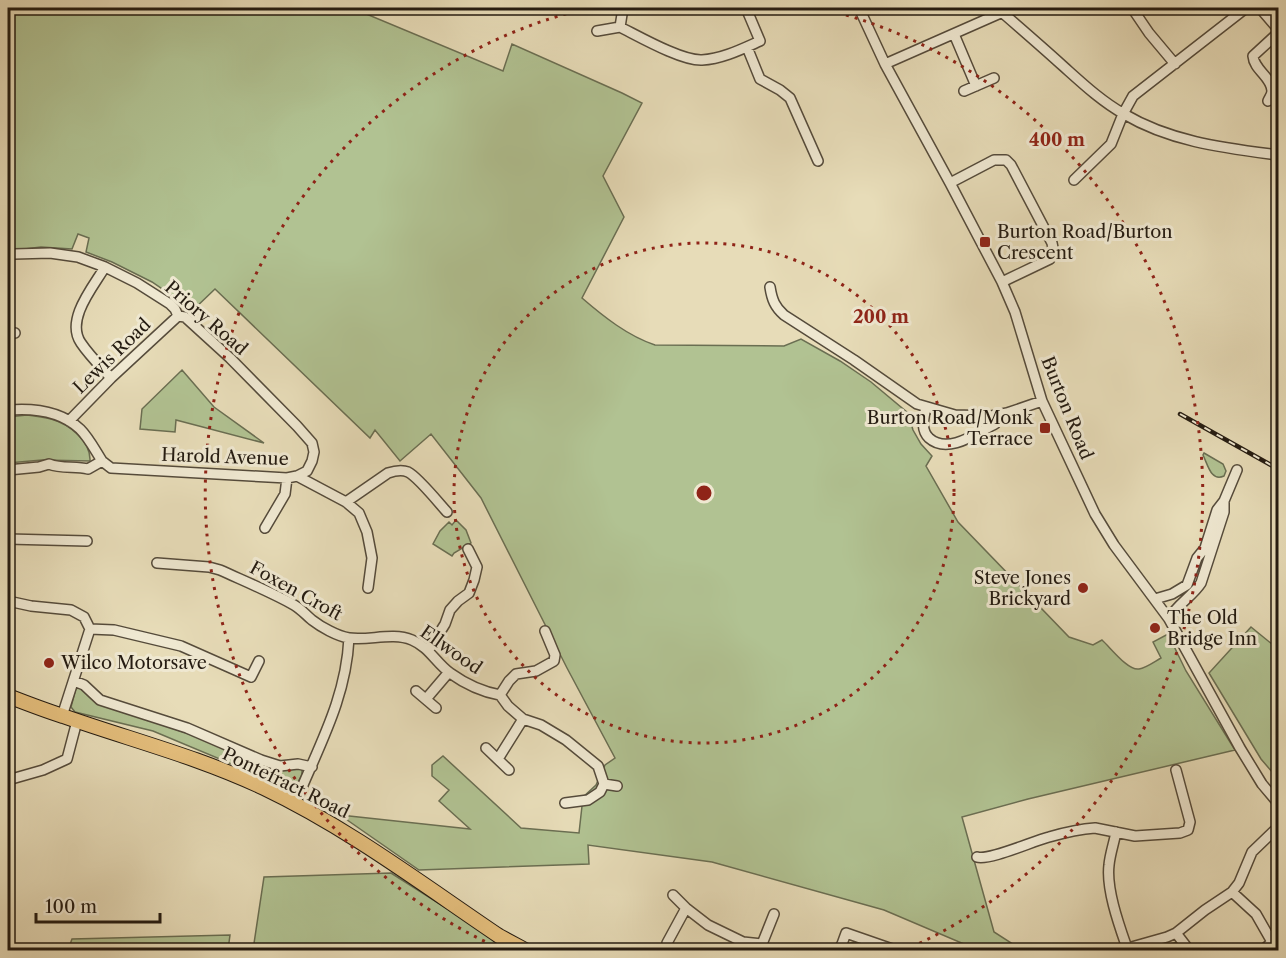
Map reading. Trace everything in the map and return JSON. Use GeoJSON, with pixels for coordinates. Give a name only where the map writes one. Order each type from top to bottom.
{"type":"FeatureCollection","features":[{"type":"Feature","properties":{"kind":"highway","name":"Pontefract Road"},"geometry":{"type":"LineString","coordinates":[[8,696],[208,764],[295,804],[347,833],[499,936],[525,951]]}},
{"type":"Feature","properties":{"kind":"street"},"geometry":{"type":"LineString","coordinates":[[620,27],[623,8]]}},
{"type":"Feature","properties":{"kind":"street"},"geometry":{"type":"LineString","coordinates":[[597,32],[620,27],[678,55],[701,60],[724,56],[760,41],[746,8]]}},
{"type":"Feature","properties":{"kind":"street","name":"Burton Road"},"geometry":{"type":"LineString","coordinates":[[859,8],[885,64],[1002,282],[1018,322],[1042,401],[1095,514],[1114,545],[1169,620],[1240,748],[1262,784],[1278,802]]}},
{"type":"Feature","properties":{"kind":"street"},"geometry":{"type":"LineString","coordinates":[[1132,8],[1175,64]]}},
{"type":"Feature","properties":{"kind":"street"},"geometry":{"type":"LineString","coordinates":[[1074,180],[1111,144],[1133,96],[1246,8]]}},
{"type":"Feature","properties":{"kind":"street"},"geometry":{"type":"LineString","coordinates":[[1260,8],[1278,31],[1253,56],[1253,62],[1269,82],[1272,91],[1268,101]]}},
{"type":"Feature","properties":{"kind":"street"},"geometry":{"type":"LineString","coordinates":[[885,64],[954,34],[1000,10],[1103,101],[1123,114],[1154,129],[1181,138],[1222,148],[1278,154]]}},
{"type":"Feature","properties":{"kind":"street"},"geometry":{"type":"LineString","coordinates":[[954,34],[976,86]]}},
{"type":"Feature","properties":{"kind":"street"},"geometry":{"type":"LineString","coordinates":[[747,47],[760,79],[790,98],[818,161]]}},
{"type":"Feature","properties":{"kind":"street"},"geometry":{"type":"LineString","coordinates":[[964,91],[994,78]]}},
{"type":"Feature","properties":{"kind":"street"},"geometry":{"type":"LineString","coordinates":[[950,183],[994,160],[1006,160],[1011,165],[1052,243],[1054,253],[1050,258],[1002,282]]}},
{"type":"Feature","properties":{"kind":"street","name":"Priory Road"},"geometry":{"type":"LineString","coordinates":[[15,254],[50,253],[78,257],[137,283],[170,304],[178,316],[185,317],[230,358],[312,443],[314,452],[312,461],[307,471],[297,476]]}},
{"type":"Feature","properties":{"kind":"street"},"geometry":{"type":"LineString","coordinates":[[105,267],[81,308],[75,325],[80,342],[111,378]]}},
{"type":"Feature","properties":{"kind":"street"},"geometry":{"type":"LineString","coordinates":[[770,287],[776,308],[784,315],[917,404],[955,414],[991,416],[1042,401]]}},
{"type":"Feature","properties":{"kind":"street","name":"Lewis Road"},"geometry":{"type":"LineString","coordinates":[[69,421],[111,378],[178,316]]}},
{"type":"Feature","properties":{"kind":"street"},"geometry":{"type":"LineString","coordinates":[[926,407],[923,427],[932,441],[940,444],[948,445],[958,442],[995,424]]}},
{"type":"Feature","properties":{"kind":"street"},"geometry":{"type":"LineString","coordinates":[[8,410],[48,412],[69,421],[88,438],[102,461]]}},
{"type":"Feature","properties":{"kind":"street","name":"Harold Avenue"},"geometry":{"type":"LineString","coordinates":[[8,470],[50,464],[56,467],[88,469],[102,461],[111,468],[287,478],[297,476],[346,502],[358,513],[368,532],[372,558],[368,588]]}},
{"type":"Feature","properties":{"kind":"street"},"geometry":{"type":"LineString","coordinates":[[1155,600],[1187,585],[1197,558],[1205,548],[1217,510],[1224,501],[1237,470]]}},
{"type":"Feature","properties":{"kind":"street"},"geometry":{"type":"LineString","coordinates":[[346,502],[388,474],[406,471],[414,476],[447,512]]}},
{"type":"Feature","properties":{"kind":"street"},"geometry":{"type":"LineString","coordinates":[[265,528],[285,494],[287,478]]}},
{"type":"Feature","properties":{"kind":"street"},"geometry":{"type":"LineString","coordinates":[[1169,620],[1173,611],[1197,590],[1201,583],[1224,512],[1224,501]]}},
{"type":"Feature","properties":{"kind":"street"},"geometry":{"type":"LineString","coordinates":[[8,539],[87,541]]}},
{"type":"Feature","properties":{"kind":"street"},"geometry":{"type":"LineString","coordinates":[[429,650],[445,624],[450,610],[469,593],[480,575],[468,549]]}},
{"type":"Feature","properties":{"kind":"street","name":"Foxen Croft"},"geometry":{"type":"LineString","coordinates":[[157,563],[220,570],[286,600],[319,624],[349,638]]}},
{"type":"Feature","properties":{"kind":"street"},"geometry":{"type":"LineString","coordinates":[[8,601],[71,610],[84,617],[90,628],[62,716]]}},
{"type":"Feature","properties":{"kind":"street"},"geometry":{"type":"LineString","coordinates":[[90,628],[114,630],[181,646],[251,677],[259,661]]}},
{"type":"Feature","properties":{"kind":"street"},"geometry":{"type":"LineString","coordinates":[[500,695],[516,674],[536,671],[554,661],[555,655],[545,631]]}},
{"type":"Feature","properties":{"kind":"street","name":"Ellwood"},"geometry":{"type":"LineString","coordinates":[[349,638],[393,636],[412,640],[429,650],[449,672],[489,693],[500,695],[508,706],[523,719],[541,725],[567,740],[598,766],[604,784]]}},
{"type":"Feature","properties":{"kind":"street"},"geometry":{"type":"LineString","coordinates":[[295,804],[339,700],[346,671],[349,638]]}},
{"type":"Feature","properties":{"kind":"street"},"geometry":{"type":"LineString","coordinates":[[426,699],[449,672]]}},
{"type":"Feature","properties":{"kind":"street","name":"Pontefract Road"},"geometry":{"type":"LineString","coordinates":[[74,681],[84,685],[100,700],[187,728],[261,760],[280,766],[298,764],[312,767]]}},
{"type":"Feature","properties":{"kind":"street"},"geometry":{"type":"LineString","coordinates":[[416,691],[436,708]]}},
{"type":"Feature","properties":{"kind":"street"},"geometry":{"type":"LineString","coordinates":[[498,759],[523,719]]}},
{"type":"Feature","properties":{"kind":"street"},"geometry":{"type":"LineString","coordinates":[[8,780],[43,770],[67,759],[77,721]]}},
{"type":"Feature","properties":{"kind":"street"},"geometry":{"type":"LineString","coordinates":[[486,748],[509,770]]}},
{"type":"Feature","properties":{"kind":"street"},"geometry":{"type":"LineString","coordinates":[[977,857],[980,859],[1049,837],[1088,828],[1136,836],[1180,833],[1188,830],[1190,822],[1176,770]]}},
{"type":"Feature","properties":{"kind":"street"},"geometry":{"type":"LineString","coordinates":[[565,803],[588,800],[600,792],[604,784],[617,786]]}},
{"type":"Feature","properties":{"kind":"street"},"geometry":{"type":"LineString","coordinates":[[1116,832],[1109,865],[1109,884],[1124,949],[1176,933],[1232,892],[1239,884],[1252,852],[1278,827]]}},
{"type":"Feature","properties":{"kind":"street"},"geometry":{"type":"LineString","coordinates":[[993,855],[996,866]]}},
{"type":"Feature","properties":{"kind":"street"},"geometry":{"type":"LineString","coordinates":[[1232,892],[1256,915],[1275,942],[1263,951]]}},
{"type":"Feature","properties":{"kind":"street"},"geometry":{"type":"LineString","coordinates":[[673,895],[708,925],[743,942],[766,948],[774,914]]}},
{"type":"Feature","properties":{"kind":"street"},"geometry":{"type":"LineString","coordinates":[[667,943],[686,908]]}},
{"type":"Feature","properties":{"kind":"street"},"geometry":{"type":"LineString","coordinates":[[838,951],[846,933],[894,951]]}},
{"type":"Feature","properties":{"kind":"street"},"geometry":{"type":"LineString","coordinates":[[1176,933],[1189,951]]}},
{"type":"Feature","properties":{"kind":"green space"},"geometry":{"type":"Polygon","coordinates":[[[8,8],[352,8],[503,71],[512,44],[642,103],[603,176],[624,217],[582,298],[626,331],[655,345],[784,346],[801,339],[871,382],[908,413],[913,430],[921,444],[932,456],[926,466],[958,522],[1069,637],[1093,645],[1102,640],[1125,663],[1139,669],[1161,658],[1153,642],[1168,634],[1186,671],[1235,750],[962,817],[994,932],[1022,950],[978,950],[884,910],[712,862],[588,845],[589,864],[419,870],[340,815],[470,829],[439,801],[449,790],[432,776],[432,765],[443,756],[521,828],[579,833],[583,797],[596,785],[605,765],[615,758],[481,498],[431,434],[400,461],[375,430],[370,438],[215,289],[193,310],[152,282],[86,252],[89,238],[78,234],[72,249],[41,247],[8,251],[8,8]]]}},
{"type":"Feature","properties":{"kind":"green space"},"geometry":{"type":"Polygon","coordinates":[[[182,370],[214,407],[264,443],[176,420],[175,432],[140,429],[142,409],[182,370]]]}},
{"type":"Feature","properties":{"kind":"green space"},"geometry":{"type":"Polygon","coordinates":[[[27,415],[58,421],[72,429],[87,447],[90,461],[42,460],[8,463],[8,417],[27,415]]]}},
{"type":"Feature","properties":{"kind":"green space"},"geometry":{"type":"Polygon","coordinates":[[[1204,453],[1223,464],[1226,471],[1224,476],[1213,475],[1208,468],[1204,453]]]}},
{"type":"Feature","properties":{"kind":"green space"},"geometry":{"type":"Polygon","coordinates":[[[456,520],[466,530],[471,543],[452,556],[433,544],[440,531],[449,522],[452,525],[456,520]]]}},
{"type":"Feature","properties":{"kind":"green space"},"geometry":{"type":"Polygon","coordinates":[[[1251,627],[1278,649],[1278,779],[1261,759],[1209,673],[1251,627]]]}},
{"type":"Feature","properties":{"kind":"green space"},"geometry":{"type":"Polygon","coordinates":[[[80,687],[103,704],[192,735],[257,762],[299,768],[302,770],[302,775],[294,789],[287,790],[153,731],[75,712],[71,707],[76,688],[80,687]]]}},
{"type":"Feature","properties":{"kind":"green space"},"geometry":{"type":"Polygon","coordinates":[[[391,873],[512,950],[253,950],[264,877],[391,873]]]}},
{"type":"Feature","properties":{"kind":"green space"},"geometry":{"type":"Polygon","coordinates":[[[230,935],[228,950],[68,950],[72,939],[230,935]]]}},
{"type":"Feature","properties":{"kind":"green space"},"geometry":{"type":"Polygon","coordinates":[[[856,942],[880,950],[846,950],[850,943],[856,942]]]}},
{"type":"Feature","properties":{"kind":"green space"},"geometry":{"type":"Polygon","coordinates":[[[1177,942],[1182,950],[1147,950],[1177,942]]]}},
{"type":"Feature","properties":{"kind":"railway"},"geometry":{"type":"LineString","coordinates":[[1180,414],[1278,469]]}},
{"type":"Feature","properties":{"kind":"place","name":"Burton Road/Burton Crescent"},"geometry":{"type":"Point","coordinates":[985,242]}},
{"type":"Feature","properties":{"kind":"place","name":"Burton Road/Monk Terrace"},"geometry":{"type":"Point","coordinates":[1045,428]}},
{"type":"Feature","properties":{"kind":"place","name":"Steve Jones Brickyard"},"geometry":{"type":"Point","coordinates":[1083,588]}},
{"type":"Feature","properties":{"kind":"place","name":"The Old Bridge Inn"},"geometry":{"type":"Point","coordinates":[1155,628]}},
{"type":"Feature","properties":{"kind":"place","name":"Wilco Motorsave"},"geometry":{"type":"Point","coordinates":[49,663]}}]}
